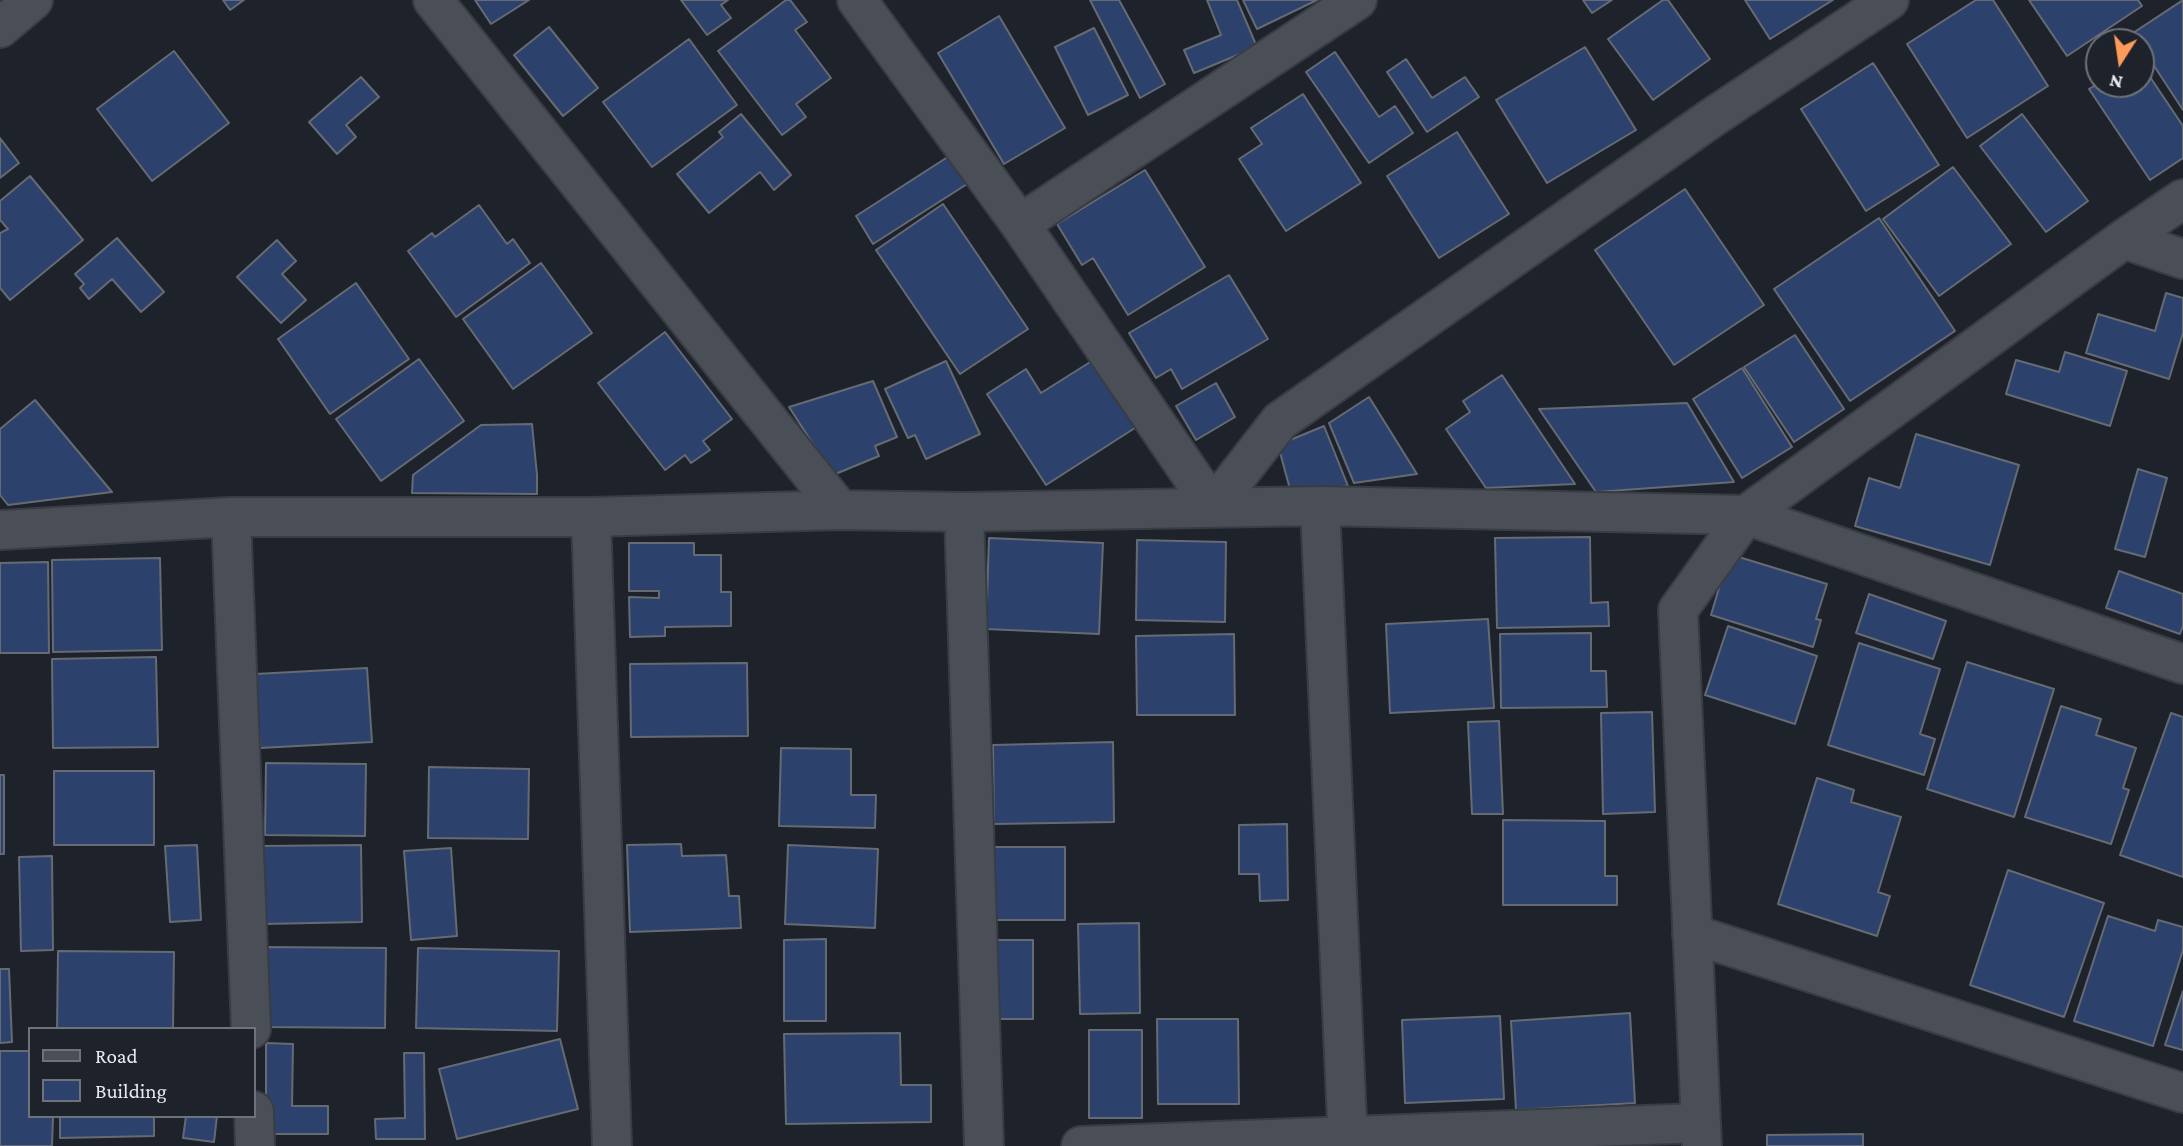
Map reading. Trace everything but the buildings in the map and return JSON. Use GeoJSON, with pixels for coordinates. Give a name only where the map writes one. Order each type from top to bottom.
{"type":"FeatureCollection","features":[{"type":"Feature","properties":{"kind":"street"},"geometry":{"type":"LineString","coordinates":[[0,28],[33,0]]}},
{"type":"Feature","properties":{"kind":"street"},"geometry":{"type":"LineString","coordinates":[[433,0],[840,510]]}},
{"type":"Feature","properties":{"kind":"street"},"geometry":{"type":"LineString","coordinates":[[857,0],[1020,224],[1213,507]]}},
{"type":"Feature","properties":{"kind":"street"},"geometry":{"type":"LineString","coordinates":[[1020,224],[1357,0]]}},
{"type":"Feature","properties":{"kind":"street"},"geometry":{"type":"LineString","coordinates":[[1213,507],[1280,421],[1713,117],[1889,0]]}},
{"type":"Feature","properties":{"kind":"street"},"geometry":{"type":"LineString","coordinates":[[1082,1146],[1701,1134],[1678,610],[1746,515],[2124,239],[2183,199]]}},
{"type":"Feature","properties":{"kind":"street"},"geometry":{"type":"LineString","coordinates":[[2124,239],[2183,259]]}},
{"type":"Feature","properties":{"kind":"street"},"geometry":{"type":"LineString","coordinates":[[1320,506],[1348,1141]]}},
{"type":"Feature","properties":{"kind":"street"},"geometry":{"type":"LineString","coordinates":[[0,530],[231,517],[591,517],[840,510],[964,512],[1320,506],[1746,515],[2183,664]]}},
{"type":"Feature","properties":{"kind":"street"},"geometry":{"type":"LineString","coordinates":[[964,512],[984,1146]]}},
{"type":"Feature","properties":{"kind":"street"},"geometry":{"type":"LineString","coordinates":[[231,517],[251,1027]]}},
{"type":"Feature","properties":{"kind":"street"},"geometry":{"type":"LineString","coordinates":[[591,517],[612,1146]]}},
{"type":"Feature","properties":{"kind":"street"},"geometry":{"type":"LineString","coordinates":[[1692,934],[2183,1093]]}},
{"type":"Feature","properties":{"kind":"street"},"geometry":{"type":"LineString","coordinates":[[254,1118],[255,1146]]}}]}
